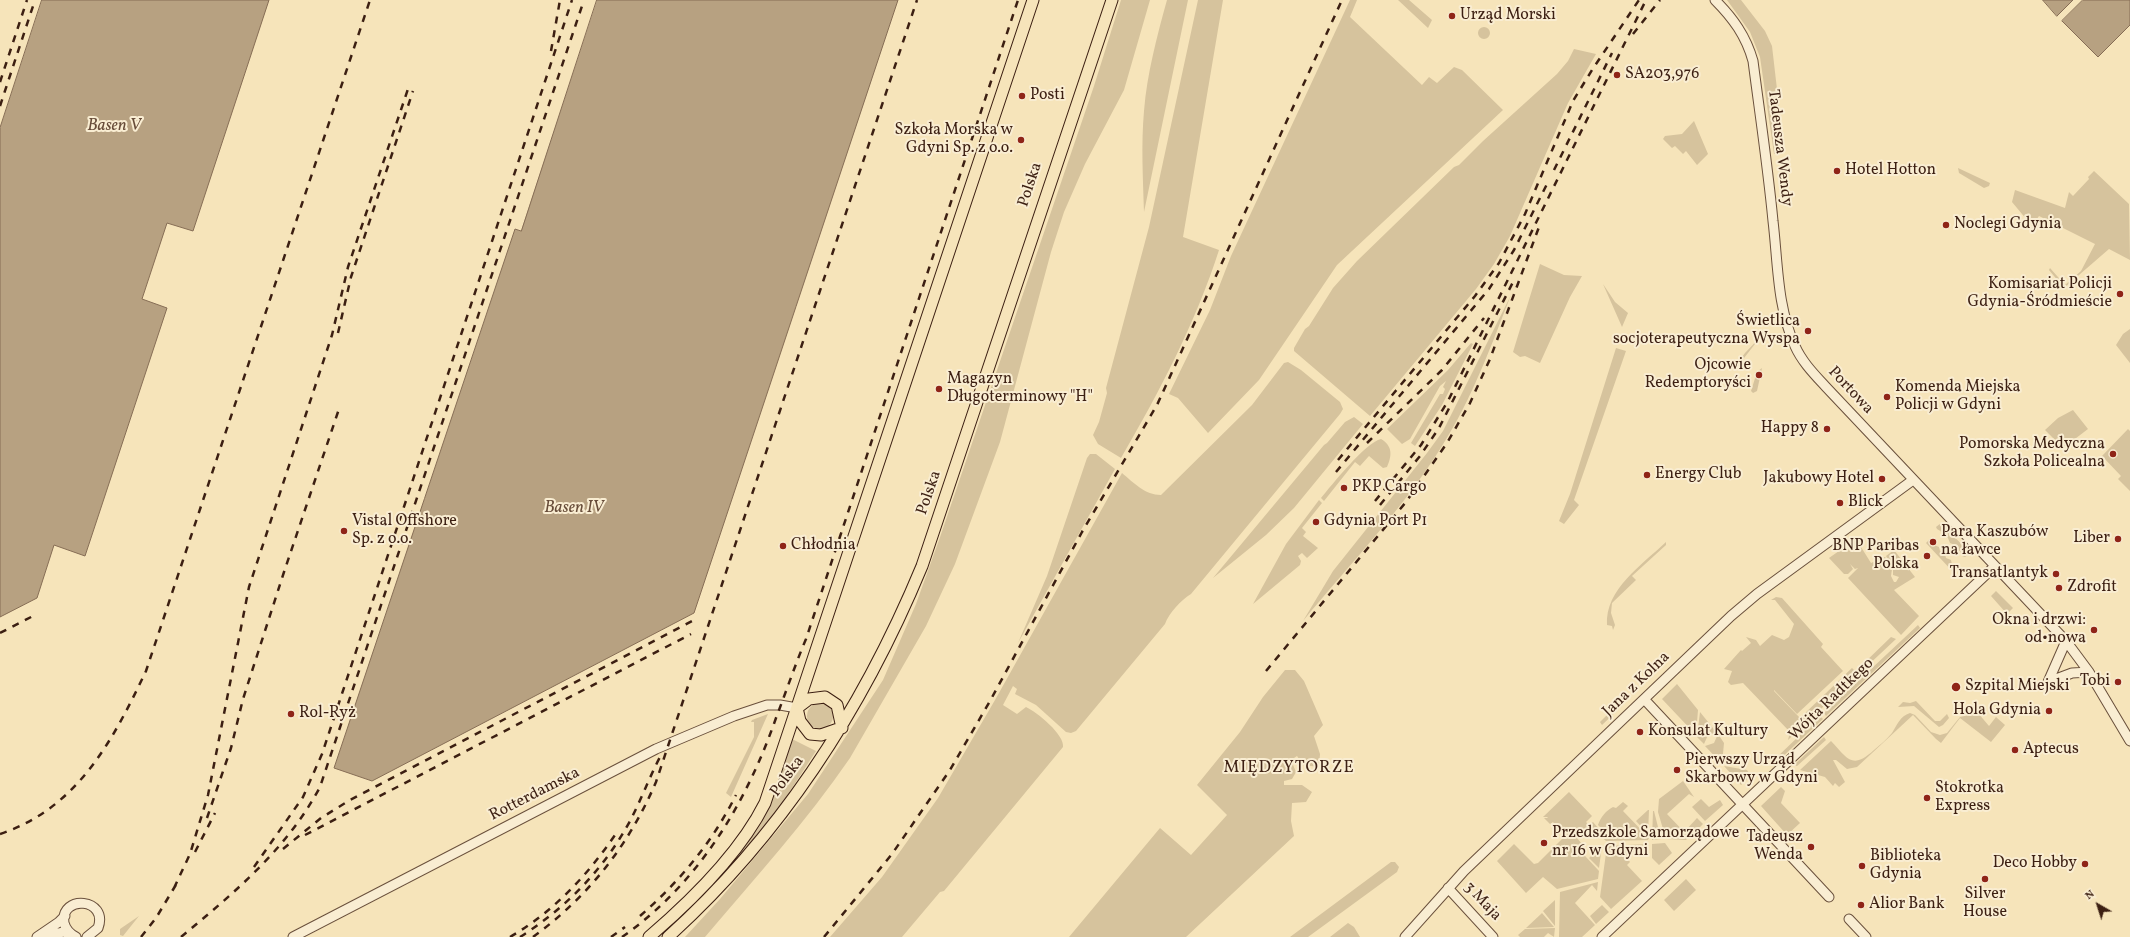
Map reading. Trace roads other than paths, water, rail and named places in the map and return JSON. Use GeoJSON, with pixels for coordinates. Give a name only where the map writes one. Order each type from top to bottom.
{"type":"FeatureCollection","features":[{"type":"Feature","properties":{"kind":"highway","name":"Polska"},"geometry":{"type":"LineString","coordinates":[[648,937],[704,884],[751,828],[770,790],[1033,0]]}},
{"type":"Feature","properties":{"kind":"highway","name":"Polska"},"geometry":{"type":"LineString","coordinates":[[668,937],[720,886],[781,814],[842,728],[889,642],[922,566],[1112,0]]}},
{"type":"Feature","properties":{"kind":"highway"},"geometry":{"type":"LineString","coordinates":[[825,697],[837,705],[842,728],[821,735],[810,734],[800,721],[797,708],[809,699],[825,697]]}},
{"type":"Feature","properties":{"kind":"street","name":"Tadeusza Wendy"},"geometry":{"type":"LineString","coordinates":[[1714,0],[1736,23],[1750,50],[1753,61],[1770,190],[1783,311]]}},
{"type":"Feature","properties":{"kind":"street","name":"Portowa"},"geometry":{"type":"LineString","coordinates":[[1783,311],[1796,348],[1810,369],[2066,641],[2089,672],[2130,741]]}},
{"type":"Feature","properties":{"kind":"street","name":"Jana z Kolna"},"geometry":{"type":"LineString","coordinates":[[1405,937],[1448,888],[1644,699],[1756,594],[1913,480]]}},
{"type":"Feature","properties":{"kind":"street","name":"Wójta Radtkego"},"geometry":{"type":"LineString","coordinates":[[1602,937],[1995,566]]}},
{"type":"Feature","properties":{"kind":"street"},"geometry":{"type":"LineString","coordinates":[[2066,641],[2048,682],[2072,672],[2089,672]]}},
{"type":"Feature","properties":{"kind":"street"},"geometry":{"type":"LineString","coordinates":[[1644,699],[1829,896]]}},
{"type":"Feature","properties":{"kind":"street","name":"Rotterdamska"},"geometry":{"type":"LineString","coordinates":[[293,937],[656,749],[734,716],[767,705],[780,705],[797,708]]}},
{"type":"Feature","properties":{"kind":"street","name":"3 Maja"},"geometry":{"type":"LineString","coordinates":[[1448,888],[1493,937]]}},
{"type":"Feature","properties":{"kind":"street"},"geometry":{"type":"LineString","coordinates":[[74,936],[65,926],[65,916],[67,910],[76,904],[90,905],[98,914],[97,932],[87,937]]}},
{"type":"Feature","properties":{"kind":"street"},"geometry":{"type":"LineString","coordinates":[[37,937],[65,916]]}},
{"type":"Feature","properties":{"kind":"street"},"geometry":{"type":"LineString","coordinates":[[1849,919],[1866,937]]}},
{"type":"Feature","properties":{"kind":"street"},"geometry":{"type":"LineString","coordinates":[[40,937],[64,932],[74,936]]}},
{"type":"Feature","properties":{"kind":"water","name":"Basen V"},"geometry":{"type":"Polygon","coordinates":[[[42,0],[269,0],[193,231],[167,223],[142,299],[167,308],[85,556],[54,545],[37,598],[0,617],[0,128],[42,0]]]}},
{"type":"Feature","properties":{"kind":"water","name":"Basen IV"},"geometry":{"type":"Polygon","coordinates":[[[597,0],[898,0],[694,613],[372,781],[334,768],[515,229],[521,231],[597,0]]]}},
{"type":"Feature","properties":{"kind":"water"},"geometry":{"type":"Polygon","coordinates":[[[2043,0],[2073,0],[2057,16],[2043,0]]]}},
{"type":"Feature","properties":{"kind":"water"},"geometry":{"type":"Polygon","coordinates":[[[2083,0],[2130,0],[2130,25],[2098,57],[2062,21],[2083,0]]]}},
{"type":"Feature","properties":{"kind":"railway"},"geometry":{"type":"LineString","coordinates":[[0,82],[27,0]]}},
{"type":"Feature","properties":{"kind":"railway"},"geometry":{"type":"LineString","coordinates":[[0,106],[35,0]]}},
{"type":"Feature","properties":{"kind":"railway"},"geometry":{"type":"LineString","coordinates":[[0,834],[27,822],[51,807],[72,789],[90,769],[120,722],[146,671],[370,0]]}},
{"type":"Feature","properties":{"kind":"railway"},"geometry":{"type":"LineString","coordinates":[[551,51],[560,0]]}},
{"type":"Feature","properties":{"kind":"railway"},"geometry":{"type":"LineString","coordinates":[[254,867],[303,797],[322,754],[572,0]]}},
{"type":"Feature","properties":{"kind":"railway"},"geometry":{"type":"LineString","coordinates":[[181,937],[240,887],[258,869],[292,830],[320,787],[584,0]]}},
{"type":"Feature","properties":{"kind":"railway"},"geometry":{"type":"LineString","coordinates":[[533,937],[572,904],[605,868],[633,827],[656,782],[917,0]]}},
{"type":"Feature","properties":{"kind":"railway"},"geometry":{"type":"LineString","coordinates":[[622,937],[649,916],[674,893],[696,867],[716,840],[734,811],[764,750],[806,639],[1018,0]]}},
{"type":"Feature","properties":{"kind":"railway"},"geometry":{"type":"LineString","coordinates":[[824,937],[892,854],[950,770],[990,701],[1082,532],[1157,405],[1342,0]]}},
{"type":"Feature","properties":{"kind":"railway"},"geometry":{"type":"LineString","coordinates":[[1338,460],[1475,296],[1499,263],[1525,214],[1573,101],[1639,0]]}},
{"type":"Feature","properties":{"kind":"railway"},"geometry":{"type":"LineString","coordinates":[[1375,501],[1421,445],[1448,401],[1646,0]]}},
{"type":"Feature","properties":{"kind":"railway"},"geometry":{"type":"LineString","coordinates":[[1633,34],[1660,0]]}},
{"type":"Feature","properties":{"kind":"railway"},"geometry":{"type":"LineString","coordinates":[[1554,170],[1612,53]]}},
{"type":"Feature","properties":{"kind":"railway"},"geometry":{"type":"LineString","coordinates":[[174,888],[190,854],[208,795],[249,587],[332,335],[348,267],[408,89]]}},
{"type":"Feature","properties":{"kind":"railway"},"geometry":{"type":"LineString","coordinates":[[338,333],[351,277],[413,91]]}},
{"type":"Feature","properties":{"kind":"railway"},"geometry":{"type":"LineString","coordinates":[[1336,472],[1489,289],[1514,250],[1547,184]]}},
{"type":"Feature","properties":{"kind":"railway"},"geometry":{"type":"LineString","coordinates":[[1266,671],[1406,502],[1447,443],[1470,403],[1490,359],[1539,227]]}},
{"type":"Feature","properties":{"kind":"railway"},"geometry":{"type":"LineString","coordinates":[[1380,505],[1420,456],[1439,428],[1513,282]]}},
{"type":"Feature","properties":{"kind":"railway"},"geometry":{"type":"LineString","coordinates":[[1367,443],[1442,370],[1484,318]]}},
{"type":"Feature","properties":{"kind":"railway"},"geometry":{"type":"LineString","coordinates":[[207,818],[231,748],[243,699],[340,406]]}},
{"type":"Feature","properties":{"kind":"railway"},"geometry":{"type":"LineString","coordinates":[[0,633],[35,615]]}},
{"type":"Feature","properties":{"kind":"railway"},"geometry":{"type":"LineString","coordinates":[[283,849],[321,818],[350,800],[696,619]]}},
{"type":"Feature","properties":{"kind":"railway"},"geometry":{"type":"LineString","coordinates":[[305,835],[691,634]]}},
{"type":"Feature","properties":{"kind":"railway"},"geometry":{"type":"LineString","coordinates":[[520,937],[537,926],[568,900],[596,871],[620,839],[660,757]]}},
{"type":"Feature","properties":{"kind":"railway"},"geometry":{"type":"LineString","coordinates":[[640,916],[668,890],[694,861],[727,813],[736,795]]}},
{"type":"Feature","properties":{"kind":"railway"},"geometry":{"type":"LineString","coordinates":[[195,852],[215,813]]}},
{"type":"Feature","properties":{"kind":"railway"},"geometry":{"type":"LineString","coordinates":[[510,937],[555,905],[581,879],[615,835]]}},
{"type":"Feature","properties":{"kind":"railway"},"geometry":{"type":"LineString","coordinates":[[141,937],[156,918],[177,883]]}},
{"type":"Feature","properties":{"kind":"railway"},"geometry":{"type":"LineString","coordinates":[[611,937],[625,927]]}},
{"type":"Feature","properties":{"kind":"place","name":"Urząd Morski"},"geometry":{"type":"Point","coordinates":[1452,16]}},
{"type":"Feature","properties":{"kind":"place","name":"SA203,976"},"geometry":{"type":"Point","coordinates":[1617,75]}},
{"type":"Feature","properties":{"kind":"place","name":"Posti"},"geometry":{"type":"Point","coordinates":[1022,96]}},
{"type":"Feature","properties":{"kind":"place","name":"Szkoła Morska w Gdyni Sp. z o.o."},"geometry":{"type":"Point","coordinates":[1021,140]}},
{"type":"Feature","properties":{"kind":"place","name":"Hotel Hotton"},"geometry":{"type":"Point","coordinates":[1837,171]}},
{"type":"Feature","properties":{"kind":"place","name":"Noclegi Gdynia"},"geometry":{"type":"Point","coordinates":[1946,225]}},
{"type":"Feature","properties":{"kind":"place","name":"Komisariat Policji Gdynia-Śródmieście"},"geometry":{"type":"Point","coordinates":[2120,294]}},
{"type":"Feature","properties":{"kind":"place","name":"Świetlica socjoterapeutyczna Wyspa"},"geometry":{"type":"Point","coordinates":[1808,331]}},
{"type":"Feature","properties":{"kind":"place","name":"Ojcowie Redemptoryści"},"geometry":{"type":"Point","coordinates":[1759,375]}},
{"type":"Feature","properties":{"kind":"place","name":"Magazyn Długoterminowy \"H\""},"geometry":{"type":"Point","coordinates":[939,389]}},
{"type":"Feature","properties":{"kind":"place","name":"Komenda Miejska Policji w Gdyni"},"geometry":{"type":"Point","coordinates":[1887,397]}},
{"type":"Feature","properties":{"kind":"place","name":"Happy 8"},"geometry":{"type":"Point","coordinates":[1827,429]}},
{"type":"Feature","properties":{"kind":"place","name":"Pomorska Medyczna Szkoła Policealna"},"geometry":{"type":"Point","coordinates":[2113,454]}},
{"type":"Feature","properties":{"kind":"place","name":"Energy Club"},"geometry":{"type":"Point","coordinates":[1647,475]}},
{"type":"Feature","properties":{"kind":"place","name":"Jakubowy Hotel"},"geometry":{"type":"Point","coordinates":[1882,479]}},
{"type":"Feature","properties":{"kind":"place","name":"PKP Cargo"},"geometry":{"type":"Point","coordinates":[1344,488]}},
{"type":"Feature","properties":{"kind":"place","name":"Blick"},"geometry":{"type":"Point","coordinates":[1840,503]}},
{"type":"Feature","properties":{"kind":"place","name":"Gdynia Port P1"},"geometry":{"type":"Point","coordinates":[1316,522]}},
{"type":"Feature","properties":{"kind":"place","name":"Vistal Offshore Sp. z o.o."},"geometry":{"type":"Point","coordinates":[344,531]}},
{"type":"Feature","properties":{"kind":"place","name":"Liber"},"geometry":{"type":"Point","coordinates":[2118,539]}},
{"type":"Feature","properties":{"kind":"place","name":"Para Kaszubów na ławce"},"geometry":{"type":"Point","coordinates":[1933,542]}},
{"type":"Feature","properties":{"kind":"place","name":"Chłodnia"},"geometry":{"type":"Point","coordinates":[783,546]}},
{"type":"Feature","properties":{"kind":"place","name":"BNP Paribas Polska"},"geometry":{"type":"Point","coordinates":[1927,556]}},
{"type":"Feature","properties":{"kind":"place","name":"Transatlantyk"},"geometry":{"type":"Point","coordinates":[2056,574]}},
{"type":"Feature","properties":{"kind":"place","name":"Zdrofit"},"geometry":{"type":"Point","coordinates":[2059,588]}},
{"type":"Feature","properties":{"kind":"place","name":"Okna i drzwi: od•nowa"},"geometry":{"type":"Point","coordinates":[2094,630]}},
{"type":"Feature","properties":{"kind":"place","name":"Tobi"},"geometry":{"type":"Point","coordinates":[2118,682]}},
{"type":"Feature","properties":{"kind":"place","name":"Szpital Miejski"},"geometry":{"type":"Point","coordinates":[1956,687]}},
{"type":"Feature","properties":{"kind":"place","name":"Hola Gdynia"},"geometry":{"type":"Point","coordinates":[2049,711]}},
{"type":"Feature","properties":{"kind":"place","name":"Rol-Ryż"},"geometry":{"type":"Point","coordinates":[291,714]}},
{"type":"Feature","properties":{"kind":"place","name":"Konsulat Kultury"},"geometry":{"type":"Point","coordinates":[1640,732]}},
{"type":"Feature","properties":{"kind":"place","name":"Aptecus"},"geometry":{"type":"Point","coordinates":[2015,750]}},
{"type":"Feature","properties":{"kind":"place","name":"Pierwszy Urząd Skarbowy w Gdyni"},"geometry":{"type":"Point","coordinates":[1677,770]}},
{"type":"Feature","properties":{"kind":"place","name":"Stokrotka Express"},"geometry":{"type":"Point","coordinates":[1927,798]}},
{"type":"Feature","properties":{"kind":"place","name":"Przedszkole Samorządowe nr 16 w Gdyni"},"geometry":{"type":"Point","coordinates":[1544,843]}},
{"type":"Feature","properties":{"kind":"place","name":"Tadeusz Wenda"},"geometry":{"type":"Point","coordinates":[1811,847]}},
{"type":"Feature","properties":{"kind":"place","name":"Deco Hobby"},"geometry":{"type":"Point","coordinates":[2085,864]}},
{"type":"Feature","properties":{"kind":"place","name":"Biblioteka Gdynia"},"geometry":{"type":"Point","coordinates":[1862,866]}},
{"type":"Feature","properties":{"kind":"place","name":"Silver House"},"geometry":{"type":"Point","coordinates":[1985,879]}},
{"type":"Feature","properties":{"kind":"place","name":"Alior Bank"},"geometry":{"type":"Point","coordinates":[1861,905]}},
{"type":"Feature","properties":{"kind":"district","name":"MIĘDZYTORZE"},"geometry":{"type":"Point","coordinates":[1289,769]}}]}
